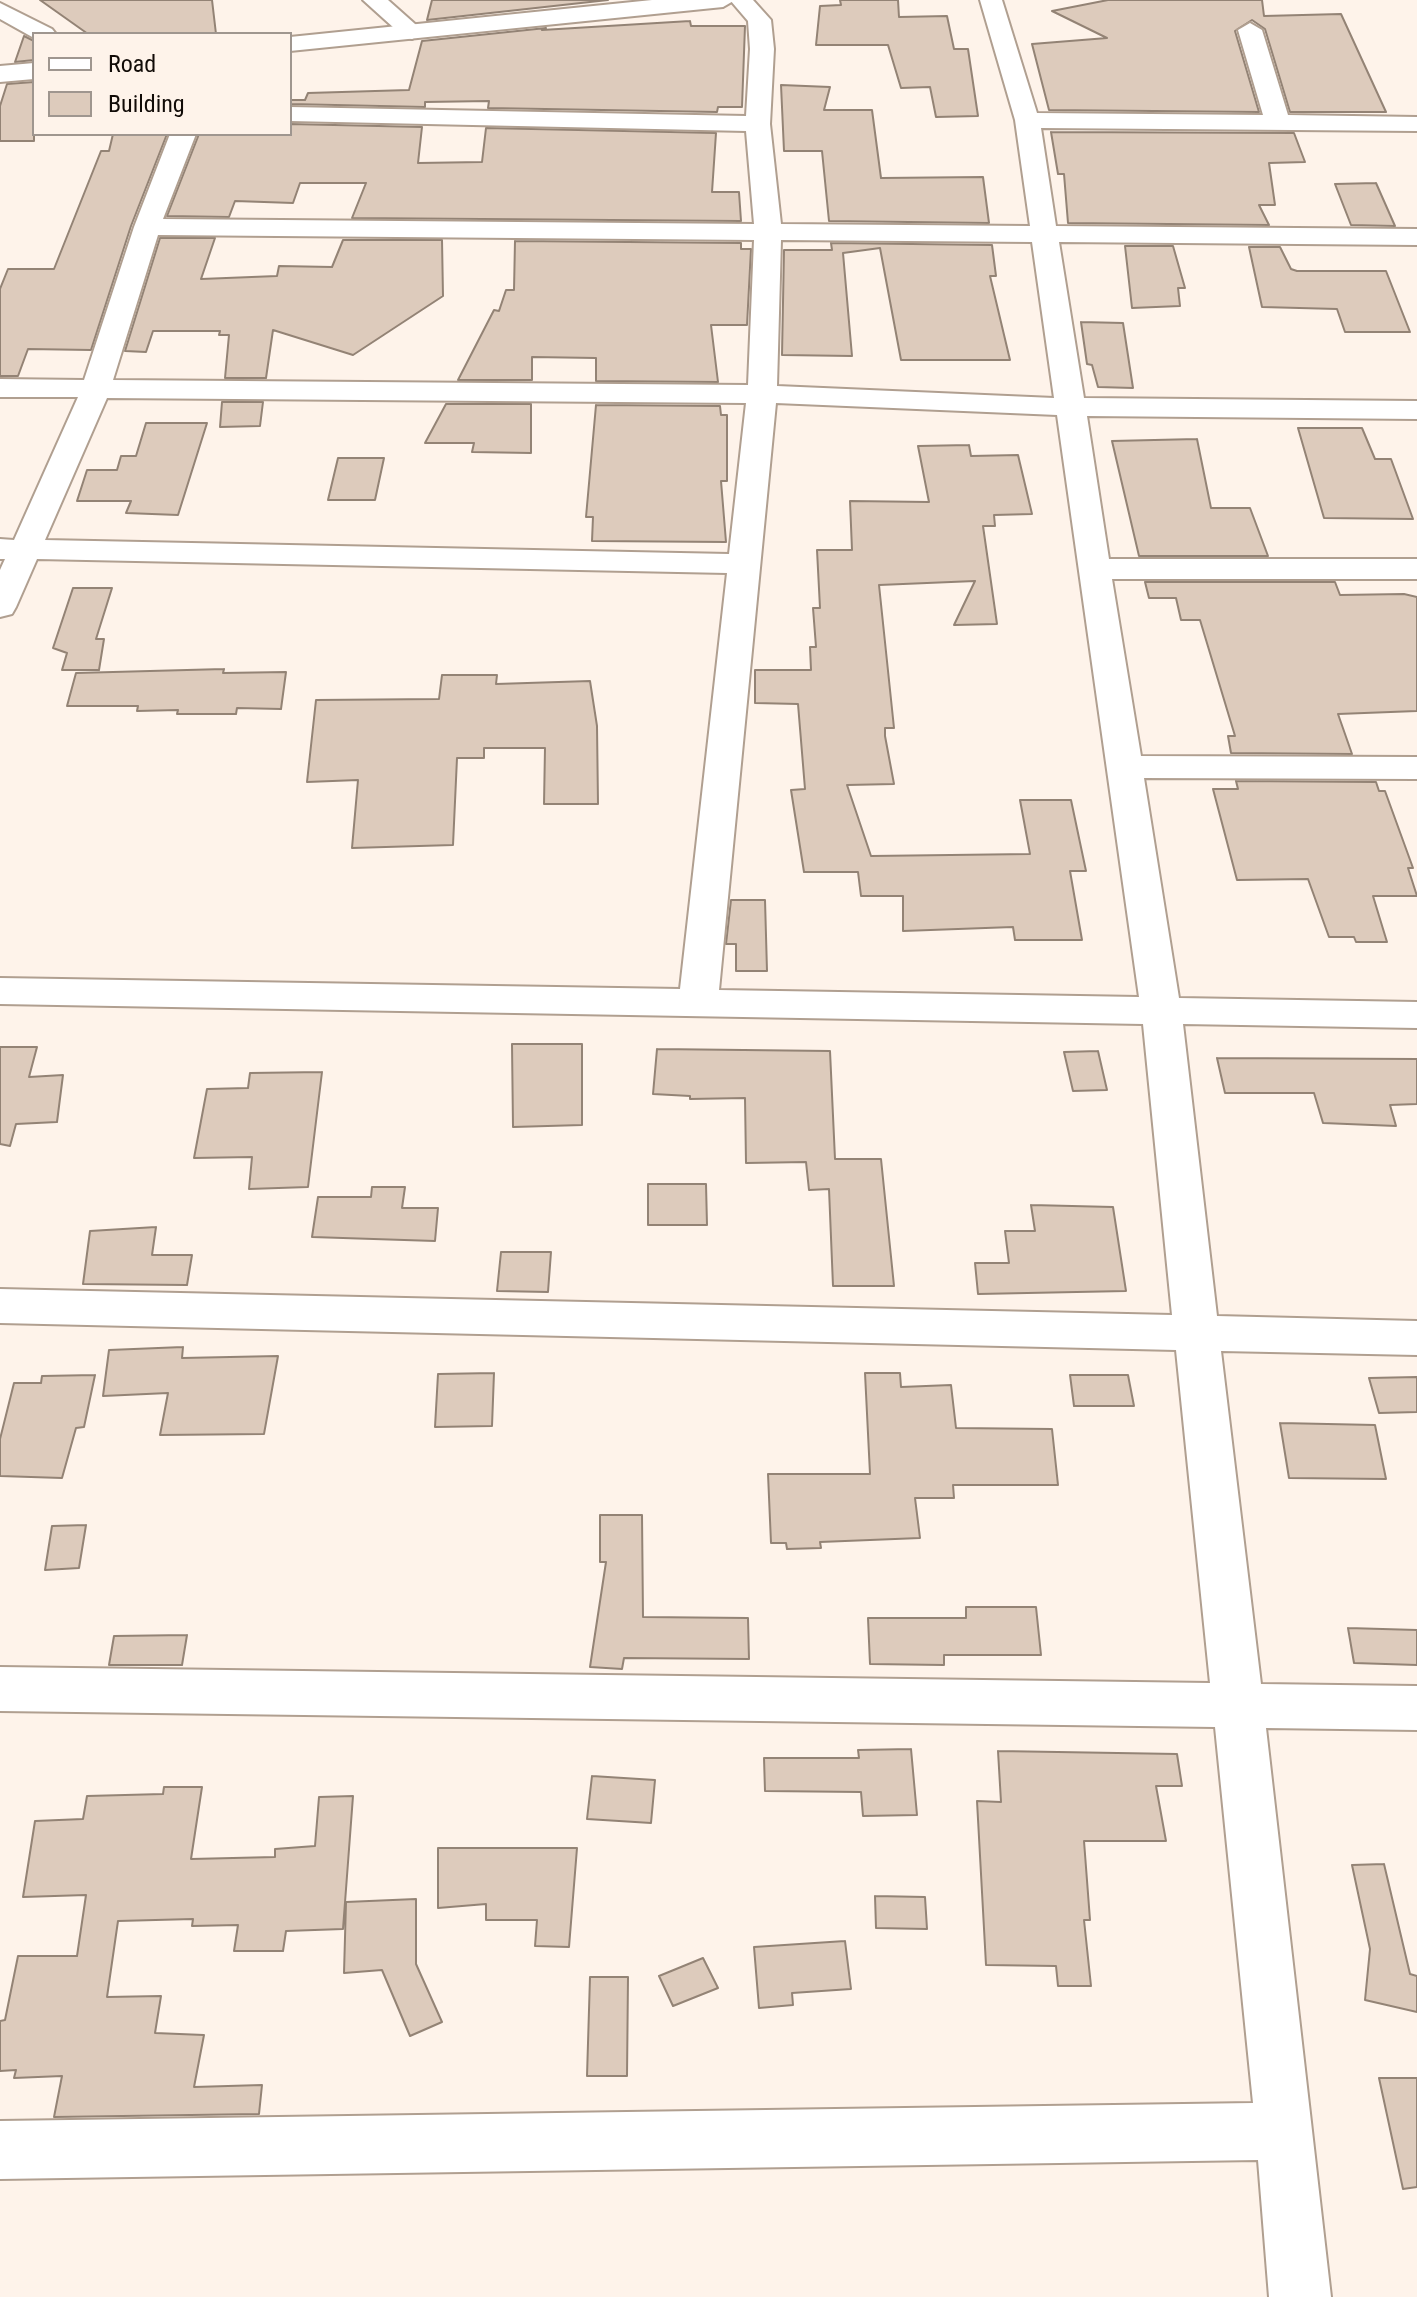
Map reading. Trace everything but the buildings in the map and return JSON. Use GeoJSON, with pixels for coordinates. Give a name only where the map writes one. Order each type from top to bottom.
{"type":"FeatureCollection","features":[{"type":"Feature","properties":{"kind":"street"},"geometry":{"type":"LineString","coordinates":[[374,0],[412,32]]}},
{"type":"Feature","properties":{"kind":"street"},"geometry":{"type":"LineString","coordinates":[[698,1002],[762,394],[768,232],[758,124],[759,20],[741,0]]}},
{"type":"Feature","properties":{"kind":"street"},"geometry":{"type":"LineString","coordinates":[[991,0],[1027,120],[1161,1009],[1285,2131],[1300,2297]]}},
{"type":"Feature","properties":{"kind":"street"},"geometry":{"type":"LineString","coordinates":[[292,44],[712,1]]}},
{"type":"Feature","properties":{"kind":"street"},"geometry":{"type":"LineString","coordinates":[[0,10],[40,32]]}},
{"type":"Feature","properties":{"kind":"street"},"geometry":{"type":"LineString","coordinates":[[1250,30],[1278,123]]}},
{"type":"Feature","properties":{"kind":"street"},"geometry":{"type":"LineString","coordinates":[[0,74],[32,71]]}},
{"type":"Feature","properties":{"kind":"street"},"geometry":{"type":"LineString","coordinates":[[292,114],[758,124]]}},
{"type":"Feature","properties":{"kind":"street"},"geometry":{"type":"LineString","coordinates":[[1027,120],[1417,124]]}},
{"type":"Feature","properties":{"kind":"street"},"geometry":{"type":"LineString","coordinates":[[0,607],[12,549],[96,389],[147,227],[182,136]]}},
{"type":"Feature","properties":{"kind":"street"},"geometry":{"type":"LineString","coordinates":[[147,227],[1417,237]]}},
{"type":"Feature","properties":{"kind":"street"},"geometry":{"type":"LineString","coordinates":[[0,388],[762,394],[1068,407],[1417,410]]}},
{"type":"Feature","properties":{"kind":"street"},"geometry":{"type":"LineString","coordinates":[[12,549],[744,564]]}},
{"type":"Feature","properties":{"kind":"street"},"geometry":{"type":"LineString","coordinates":[[1095,569],[1417,569]]}},
{"type":"Feature","properties":{"kind":"street"},"geometry":{"type":"LineString","coordinates":[[1125,767],[1417,768]]}},
{"type":"Feature","properties":{"kind":"street"},"geometry":{"type":"LineString","coordinates":[[0,991],[1417,1015]]}},
{"type":"Feature","properties":{"kind":"street"},"geometry":{"type":"LineString","coordinates":[[0,1306],[1198,1336],[1417,1338]]}},
{"type":"Feature","properties":{"kind":"street"},"geometry":{"type":"LineString","coordinates":[[0,1689],[1417,1708]]}},
{"type":"Feature","properties":{"kind":"street"},"geometry":{"type":"LineString","coordinates":[[0,2150],[1285,2131]]}}]}
